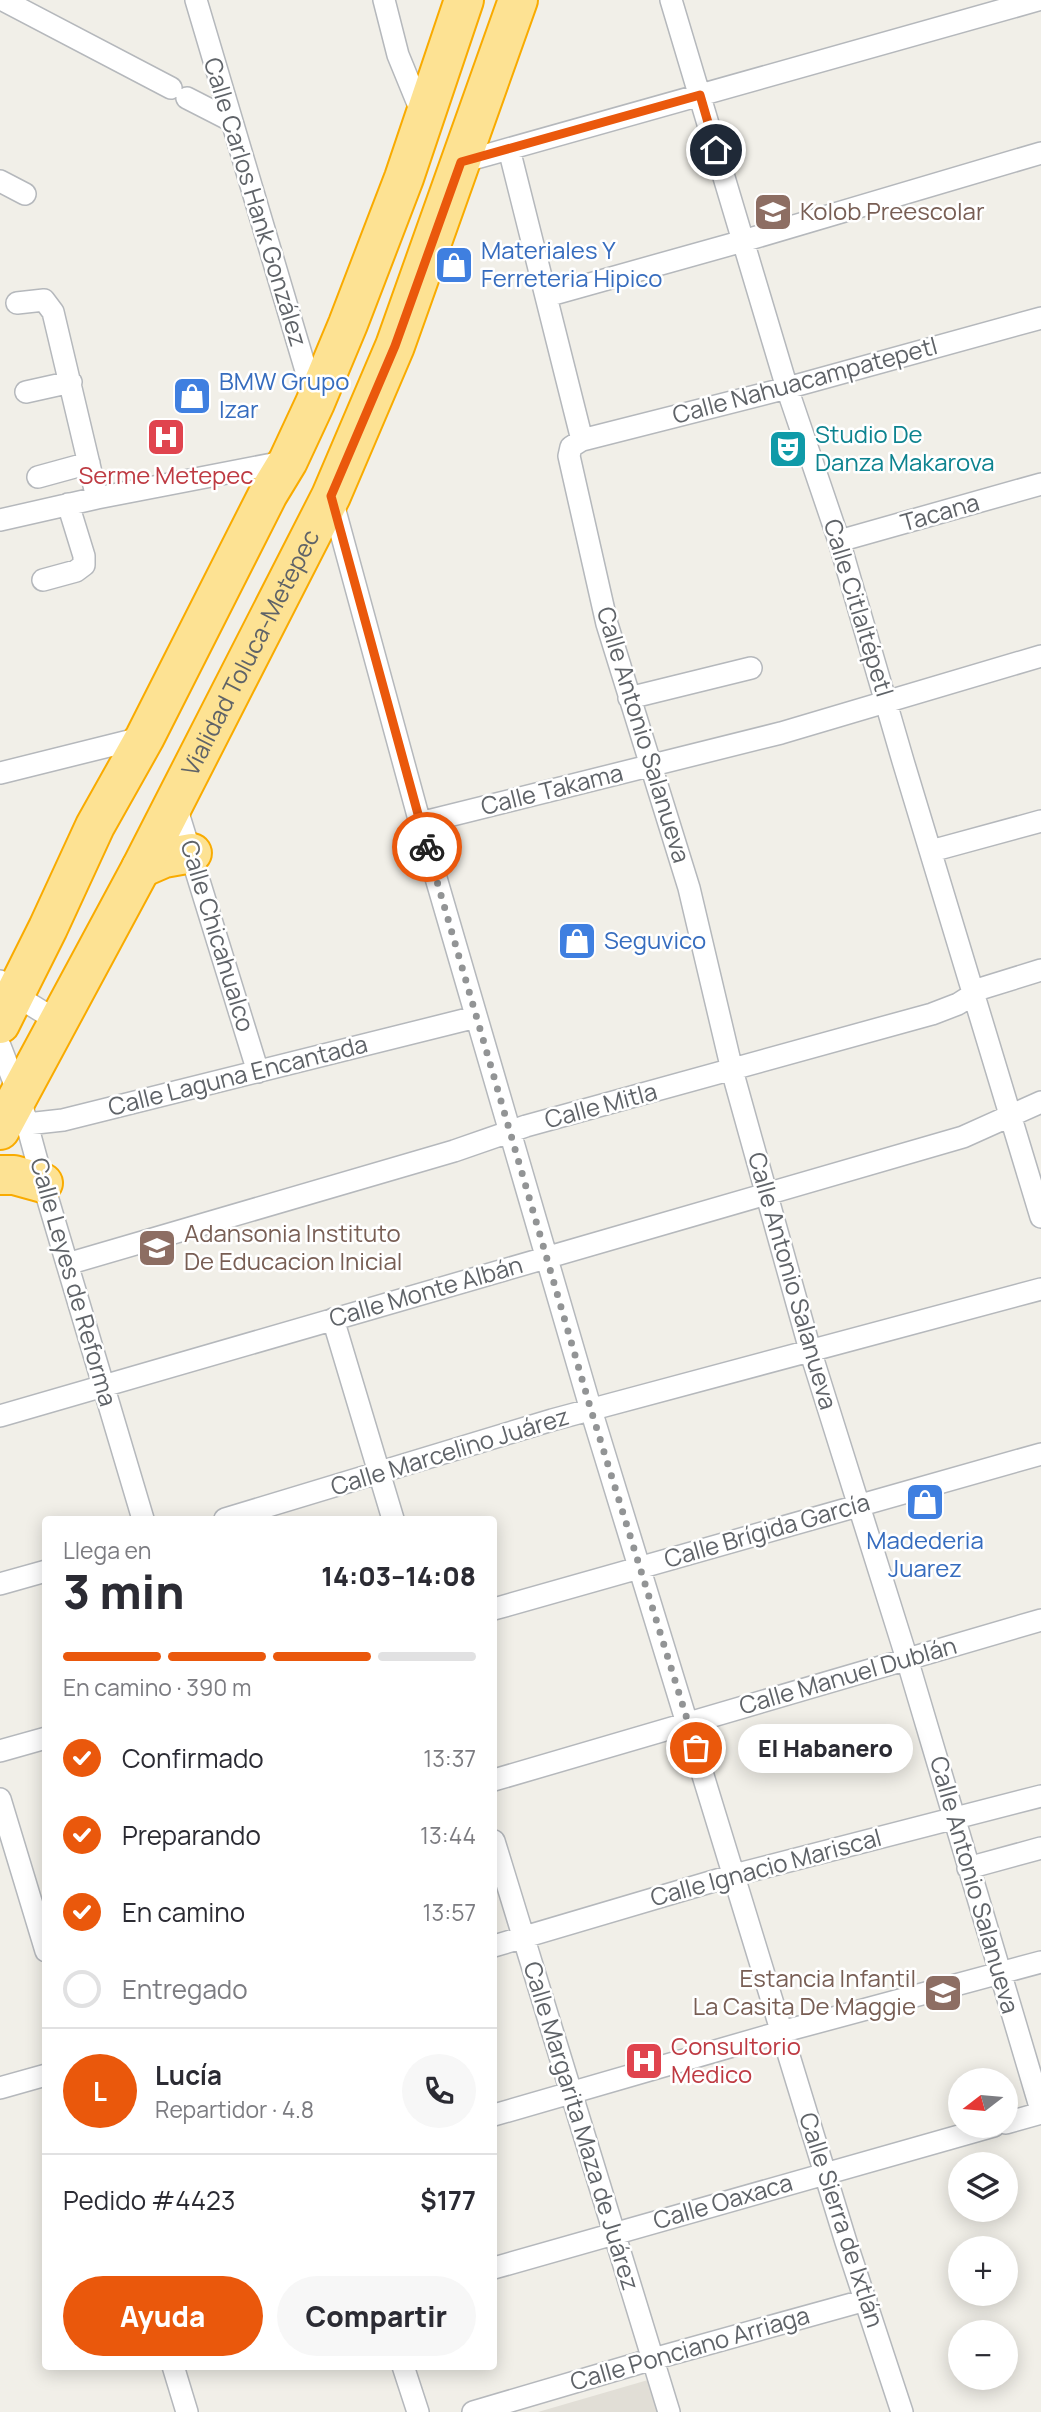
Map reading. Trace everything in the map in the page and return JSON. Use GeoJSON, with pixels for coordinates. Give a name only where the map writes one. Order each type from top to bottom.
{"type":"FeatureCollection","features":[{"type":"Feature","properties":{"kind":"highway"},"geometry":{"type":"LineString","coordinates":[[5,1000],[95,826],[145,737],[249,531],[288,461],[315,403],[404,178],[464,0]]}},
{"type":"Feature","properties":{"kind":"highway","name":"Vialidad Toluca-Metepec"},"geometry":{"type":"LineString","coordinates":[[10,1117],[331,496],[395,346],[518,0]]}},
{"type":"Feature","properties":{"kind":"highway"},"geometry":{"type":"LineString","coordinates":[[141,868],[164,858],[192,853]]}},
{"type":"Feature","properties":{"kind":"highway"},"geometry":{"type":"LineString","coordinates":[[0,1175],[15,1175],[43,1183]]}},
{"type":"Feature","properties":{"kind":"street"},"geometry":{"type":"LineString","coordinates":[[2,0],[230,120]]}},
{"type":"Feature","properties":{"kind":"street","name":"Calle Carlos Hank González"},"geometry":{"type":"LineString","coordinates":[[196,0],[315,403]]}},
{"type":"Feature","properties":{"kind":"street"},"geometry":{"type":"LineString","coordinates":[[384,0],[398,55],[423,116]]}},
{"type":"Feature","properties":{"kind":"street","name":"Calle Citlaltépetl"},"geometry":{"type":"LineString","coordinates":[[671,0],[787,388],[839,541],[1041,1217]]}},
{"type":"Feature","properties":{"kind":"street"},"geometry":{"type":"LineString","coordinates":[[461,162],[1038,0]]}},
{"type":"Feature","properties":{"kind":"street","name":"Calle Antonio Salanueva"},"geometry":{"type":"LineString","coordinates":[[509,149],[547,296],[576,443],[569,456],[571,467],[607,624],[689,888],[732,1070],[810,1350],[907,1659],[1041,2112]]}},
{"type":"Feature","properties":{"kind":"street"},"geometry":{"type":"LineString","coordinates":[[547,296],[1041,153]]}},
{"type":"Feature","properties":{"kind":"street"},"geometry":{"type":"LineString","coordinates":[[0,181],[26,194]]}},
{"type":"Feature","properties":{"kind":"street"},"geometry":{"type":"LineString","coordinates":[[17,303],[38,300],[49,303],[61,337],[97,498]]}},
{"type":"Feature","properties":{"kind":"street","name":"Calle Nahuacampatepetl"},"geometry":{"type":"LineString","coordinates":[[576,443],[1041,318]]}},
{"type":"Feature","properties":{"kind":"street"},"geometry":{"type":"LineString","coordinates":[[26,392],[71,382]]}},
{"type":"Feature","properties":{"kind":"street"},"geometry":{"type":"LineString","coordinates":[[0,520],[288,461]]}},
{"type":"Feature","properties":{"kind":"street"},"geometry":{"type":"LineString","coordinates":[[38,477],[89,463]]}},
{"type":"Feature","properties":{"kind":"street","name":"Tacana"},"geometry":{"type":"LineString","coordinates":[[839,541],[1041,484]]}},
{"type":"Feature","properties":{"kind":"street","name":"Calle Sierra de Ixtlán"},"geometry":{"type":"LineString","coordinates":[[331,496],[420,823],[591,1410],[689,1722],[846,2242],[902,2412]]}},
{"type":"Feature","properties":{"kind":"street"},"geometry":{"type":"LineString","coordinates":[[43,579],[76,571],[84,565],[84,556],[68,504]]}},
{"type":"Feature","properties":{"kind":"street","name":"Calle Takama"},"geometry":{"type":"LineString","coordinates":[[420,823],[794,730],[1041,656]]}},
{"type":"Feature","properties":{"kind":"street"},"geometry":{"type":"LineString","coordinates":[[629,698],[751,668]]}},
{"type":"Feature","properties":{"kind":"street"},"geometry":{"type":"LineString","coordinates":[[0,773],[145,737]]}},
{"type":"Feature","properties":{"kind":"street","name":"Calle Chicahualco"},"geometry":{"type":"LineString","coordinates":[[174,801],[258,1072]]}},
{"type":"Feature","properties":{"kind":"street"},"geometry":{"type":"LineString","coordinates":[[932,852],[1041,821]]}},
{"type":"Feature","properties":{"kind":"street","name":"Calle Mitla"},"geometry":{"type":"LineString","coordinates":[[67,1264],[454,1151],[509,1132],[932,1014],[958,1004],[984,988],[1041,970]]}},
{"type":"Feature","properties":{"kind":"street"},"geometry":{"type":"LineString","coordinates":[[5,1000],[59,1022]]}},
{"type":"Feature","properties":{"kind":"street","name":"Calle Laguna Encantada"},"geometry":{"type":"LineString","coordinates":[[10,1117],[75,1117],[476,1017]]}},
{"type":"Feature","properties":{"kind":"street","name":"Calle Leyes de Reforma"},"geometry":{"type":"LineString","coordinates":[[0,1046],[10,1117],[43,1183],[142,1516]]}},
{"type":"Feature","properties":{"kind":"street","name":"Calle Monte Albán"},"geometry":{"type":"LineString","coordinates":[[0,1416],[963,1137],[1041,1102]]}},
{"type":"Feature","properties":{"kind":"street","name":"Calle Marcelino Juárez"},"geometry":{"type":"LineString","coordinates":[[235,1516],[379,1474],[505,1433],[1041,1289]]}},
{"type":"Feature","properties":{"kind":"street"},"geometry":{"type":"LineString","coordinates":[[333,1319],[392,1516]]}},
{"type":"Feature","properties":{"kind":"street","name":"Calle Brígida García"},"geometry":{"type":"LineString","coordinates":[[497,1608],[1041,1454]]}},
{"type":"Feature","properties":{"kind":"street"},"geometry":{"type":"LineString","coordinates":[[0,1584],[42,1572]]}},
{"type":"Feature","properties":{"kind":"street","name":"Calle Manuel Dublán"},"geometry":{"type":"LineString","coordinates":[[497,1779],[1041,1620]]}},
{"type":"Feature","properties":{"kind":"street"},"geometry":{"type":"LineString","coordinates":[[0,1751],[42,1739]]}},
{"type":"Feature","properties":{"kind":"street","name":"Calle Ignacio Mariscal"},"geometry":{"type":"LineString","coordinates":[[497,1945],[734,1875],[1041,1796]]}},
{"type":"Feature","properties":{"kind":"street"},"geometry":{"type":"LineString","coordinates":[[0,1799],[39,1905],[42,1925]]}},
{"type":"Feature","properties":{"kind":"street"},"geometry":{"type":"LineString","coordinates":[[968,1867],[1041,1848]]}},
{"type":"Feature","properties":{"kind":"street","name":"Calle Margarita Maza de Juárez"},"geometry":{"type":"LineString","coordinates":[[497,1851],[669,2412]]}},
{"type":"Feature","properties":{"kind":"street"},"geometry":{"type":"LineString","coordinates":[[497,2114],[781,2032],[1041,1962]]}},
{"type":"Feature","properties":{"kind":"street"},"geometry":{"type":"LineString","coordinates":[[0,2088],[42,2076]]}},
{"type":"Feature","properties":{"kind":"street"},"geometry":{"type":"LineString","coordinates":[[1018,2119],[1041,2112]]}},
{"type":"Feature","properties":{"kind":"street","name":"Calle Oaxaca"},"geometry":{"type":"LineString","coordinates":[[497,2267],[950,2138]]}},
{"type":"Feature","properties":{"kind":"street","name":"Calle Ponciano Arriaga"},"geometry":{"type":"LineString","coordinates":[[473,2412],[866,2300]]}},
{"type":"Feature","properties":{"kind":"street"},"geometry":{"type":"LineString","coordinates":[[174,2370],[187,2412]]}},
{"type":"Feature","properties":{"kind":"street"},"geometry":{"type":"LineString","coordinates":[[404,2370],[418,2412]]}},
{"type":"Feature","properties":{"kind":"shaded area"},"geometry":{"type":"Polygon","coordinates":[[[648,2380],[658,2412],[538,2412],[648,2380]]]}},
{"type":"Feature","properties":{"kind":"way so far"},"geometry":{"type":"LineString","coordinates":[[427,847],[591,1410],[696,1748]]}},
{"type":"Feature","properties":{"kind":"place","name":"Kolob Preescolar"},"geometry":{"type":"Point","coordinates":[773,212]}},
{"type":"Feature","properties":{"kind":"place","name":"Materiales Y Ferreteria Hipico"},"geometry":{"type":"Point","coordinates":[454,265]}},
{"type":"Feature","properties":{"kind":"place","name":"BMW Grupo Izar"},"geometry":{"type":"Point","coordinates":[192,396]}},
{"type":"Feature","properties":{"kind":"place","name":"Serme Metepec"},"geometry":{"type":"Point","coordinates":[166,437]}},
{"type":"Feature","properties":{"kind":"place","name":"Studio De Danza Makarova"},"geometry":{"type":"Point","coordinates":[788,449]}},
{"type":"Feature","properties":{"kind":"place","name":"Seguvico"},"geometry":{"type":"Point","coordinates":[577,941]}},
{"type":"Feature","properties":{"kind":"place","name":"Adansonia Instituto De Educacion Inicial"},"geometry":{"type":"Point","coordinates":[157,1248]}},
{"type":"Feature","properties":{"kind":"place","name":"Madederia Juarez"},"geometry":{"type":"Point","coordinates":[925,1502]}},
{"type":"Feature","properties":{"kind":"place","name":"El Habanero"},"geometry":{"type":"Point","coordinates":[696,1748]}},
{"type":"Feature","properties":{"kind":"place","name":"Estancia Infantil La Casita De Maggie"},"geometry":{"type":"Point","coordinates":[943,1993]}},
{"type":"Feature","properties":{"kind":"place","name":"Consultorio Medico"},"geometry":{"type":"Point","coordinates":[644,2061]}},
{"type":"Feature","properties":{"kind":"route"},"geometry":{"type":"LineString","coordinates":[[427,847],[331,496],[395,346],[461,162],[700,95],[716,150]]}}]}
